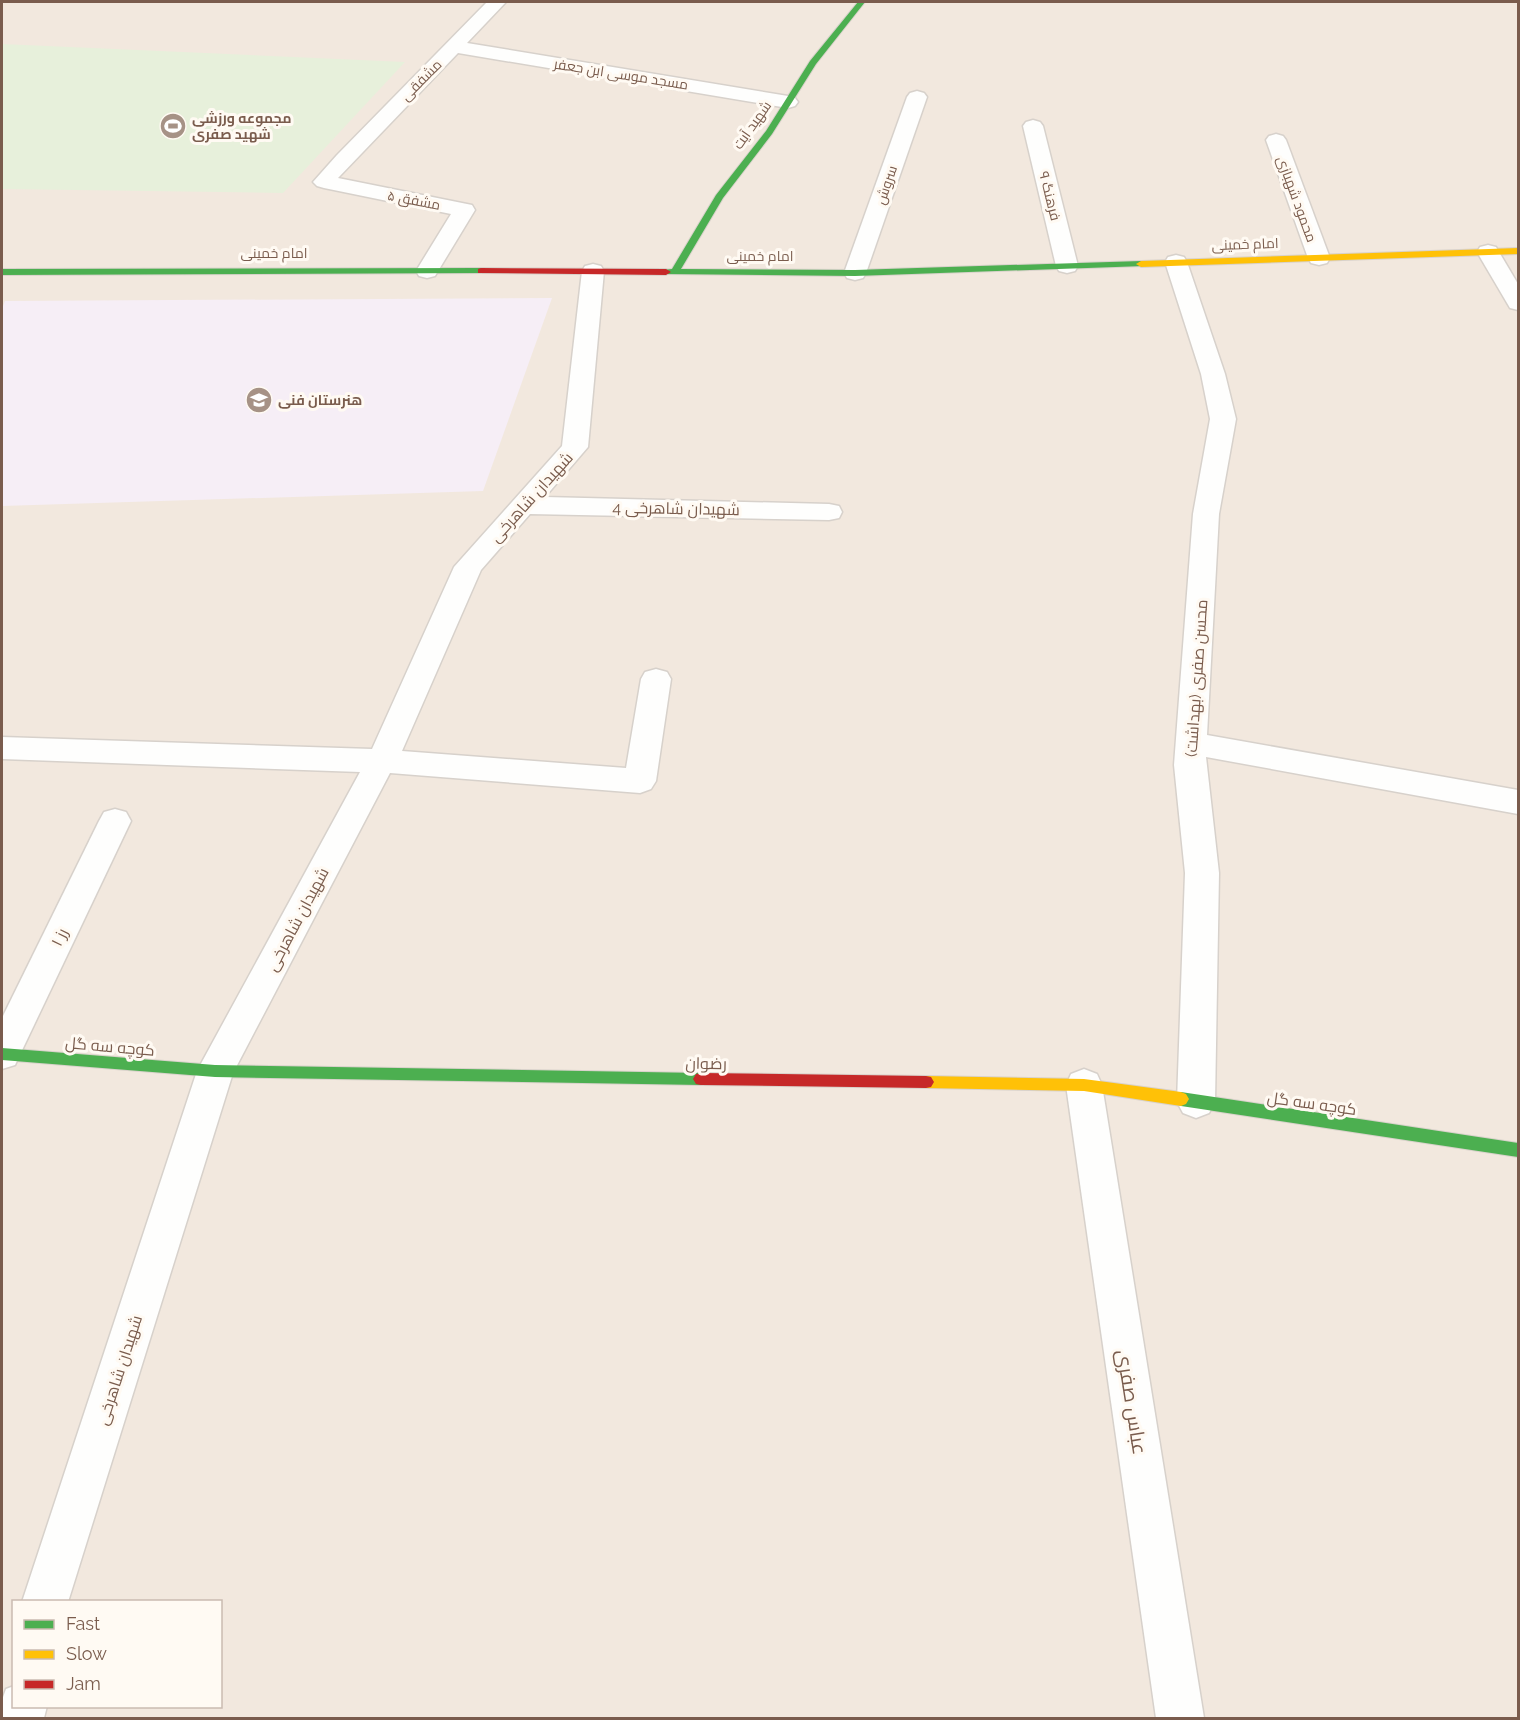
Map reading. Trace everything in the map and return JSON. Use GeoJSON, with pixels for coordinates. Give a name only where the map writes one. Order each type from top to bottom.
{"type":"FeatureCollection","features":[{"type":"Feature","properties":{"kind":"street","name":"مشفقی"},"geometry":{"type":"LineString","coordinates":[[344,159],[497,2]]}},
{"type":"Feature","properties":{"kind":"street","name":"شهید آیت"},"geometry":{"type":"LineString","coordinates":[[675,272],[719,197],[769,132],[813,63],[861,2]]}},
{"type":"Feature","properties":{"kind":"street","name":"مسجد موسی ابن جعفر"},"geometry":{"type":"LineString","coordinates":[[454,47],[788,102]]}},
{"type":"Feature","properties":{"kind":"street","name":"سروش"},"geometry":{"type":"LineString","coordinates":[[855,273],[917,97]]}},
{"type":"Feature","properties":{"kind":"street","name":"فرهنگ ۹"},"geometry":{"type":"LineString","coordinates":[[1033,126],[1067,266]]}},
{"type":"Feature","properties":{"kind":"street","name":"محمود شهبازی"},"geometry":{"type":"LineString","coordinates":[[1276,140],[1319,258]]}},
{"type":"Feature","properties":{"kind":"street","name":"مشفق ۵"},"geometry":{"type":"LineString","coordinates":[[344,159],[324,182],[464,210],[427,271]]}},
{"type":"Feature","properties":{"kind":"street","name":"امام خمینی"},"geometry":{"type":"LineString","coordinates":[[2,272],[855,273],[1518,251]]}},
{"type":"Feature","properties":{"kind":"street"},"geometry":{"type":"LineString","coordinates":[[1488,252],[1518,303]]}},
{"type":"Feature","properties":{"kind":"street","name":"محسن صفری (بهداشت)"},"geometry":{"type":"LineString","coordinates":[[1176,262],[1213,374],[1223,419],[1206,514],[1190,765],[1202,873],[1196,1102]]}},
{"type":"Feature","properties":{"kind":"street","name":"شهیدان شاهرخی"},"geometry":{"type":"LineString","coordinates":[[46,1600],[215,1071],[394,737],[468,567],[575,447],[592,271]]}},
{"type":"Feature","properties":{"kind":"street","name":"شهیدان شاهرخی 4"},"geometry":{"type":"LineString","coordinates":[[524,505],[829,512]]}},
{"type":"Feature","properties":{"kind":"street"},"geometry":{"type":"LineString","coordinates":[[2,748],[381,761],[640,781],[656,679]]}},
{"type":"Feature","properties":{"kind":"street"},"geometry":{"type":"LineString","coordinates":[[1192,743],[1518,802]]}},
{"type":"Feature","properties":{"kind":"street","name":"رز ۱"},"geometry":{"type":"LineString","coordinates":[[2,1054],[115,821]]}},
{"type":"Feature","properties":{"kind":"street","name":"کوچه سه گل"},"geometry":{"type":"LineString","coordinates":[[2,1054],[215,1071]]}},
{"type":"Feature","properties":{"kind":"street","name":"رضوان"},"geometry":{"type":"LineString","coordinates":[[215,1071],[1084,1085],[1196,1102]]}},
{"type":"Feature","properties":{"kind":"street","name":"عباس صفری"},"geometry":{"type":"LineString","coordinates":[[1084,1085],[1180,1719]]}},
{"type":"Feature","properties":{"kind":"street","name":"کوچه سه گل"},"geometry":{"type":"LineString","coordinates":[[1196,1102],[1518,1150]]}},
{"type":"Feature","properties":{"kind":"shaded area"},"geometry":{"type":"Polygon","coordinates":[[[2,2],[1518,2],[1518,1718],[2,1718],[2,2]]]}},
{"type":"Feature","properties":{"kind":"shaded area","name":"هنرستان فنی"},"geometry":{"type":"Polygon","coordinates":[[[552,298],[483,491],[2,506],[2,309],[5,301],[552,298]]]}},
{"type":"Feature","properties":{"kind":"green space","name":"مجموعه ورزشی شهید صفری"},"geometry":{"type":"Polygon","coordinates":[[[2,44],[405,62],[283,193],[2,189],[2,44]]]}},
{"type":"Feature","properties":{"kind":"traffic: fast"},"geometry":{"type":"LineString","coordinates":[[675,272],[719,197],[769,132],[813,63],[861,2]]}},
{"type":"Feature","properties":{"kind":"traffic: fast"},"geometry":{"type":"LineString","coordinates":[[666,272],[855,273],[1141,264]]}},
{"type":"Feature","properties":{"kind":"traffic: fast"},"geometry":{"type":"LineString","coordinates":[[2,272],[481,271]]}},
{"type":"Feature","properties":{"kind":"traffic: fast"},"geometry":{"type":"LineString","coordinates":[[2,1054],[215,1071],[701,1079]]}},
{"type":"Feature","properties":{"kind":"traffic: fast"},"geometry":{"type":"LineString","coordinates":[[1181,1099],[1518,1150]]}},
{"type":"Feature","properties":{"kind":"traffic: slow"},"geometry":{"type":"LineString","coordinates":[[1141,264],[1518,251]]}},
{"type":"Feature","properties":{"kind":"traffic: slow"},"geometry":{"type":"LineString","coordinates":[[926,1082],[1084,1085],[1181,1099]]}},
{"type":"Feature","properties":{"kind":"traffic: jam"},"geometry":{"type":"LineString","coordinates":[[481,271],[666,272]]}},
{"type":"Feature","properties":{"kind":"traffic: jam"},"geometry":{"type":"LineString","coordinates":[[701,1079],[926,1082]]}},
{"type":"Feature","properties":{"kind":"place","name":"مجموعه ورزشی شهید صفری"},"geometry":{"type":"Point","coordinates":[173,126]}},
{"type":"Feature","properties":{"kind":"place","name":"هنرستان فنی"},"geometry":{"type":"Point","coordinates":[259,400]}}]}
